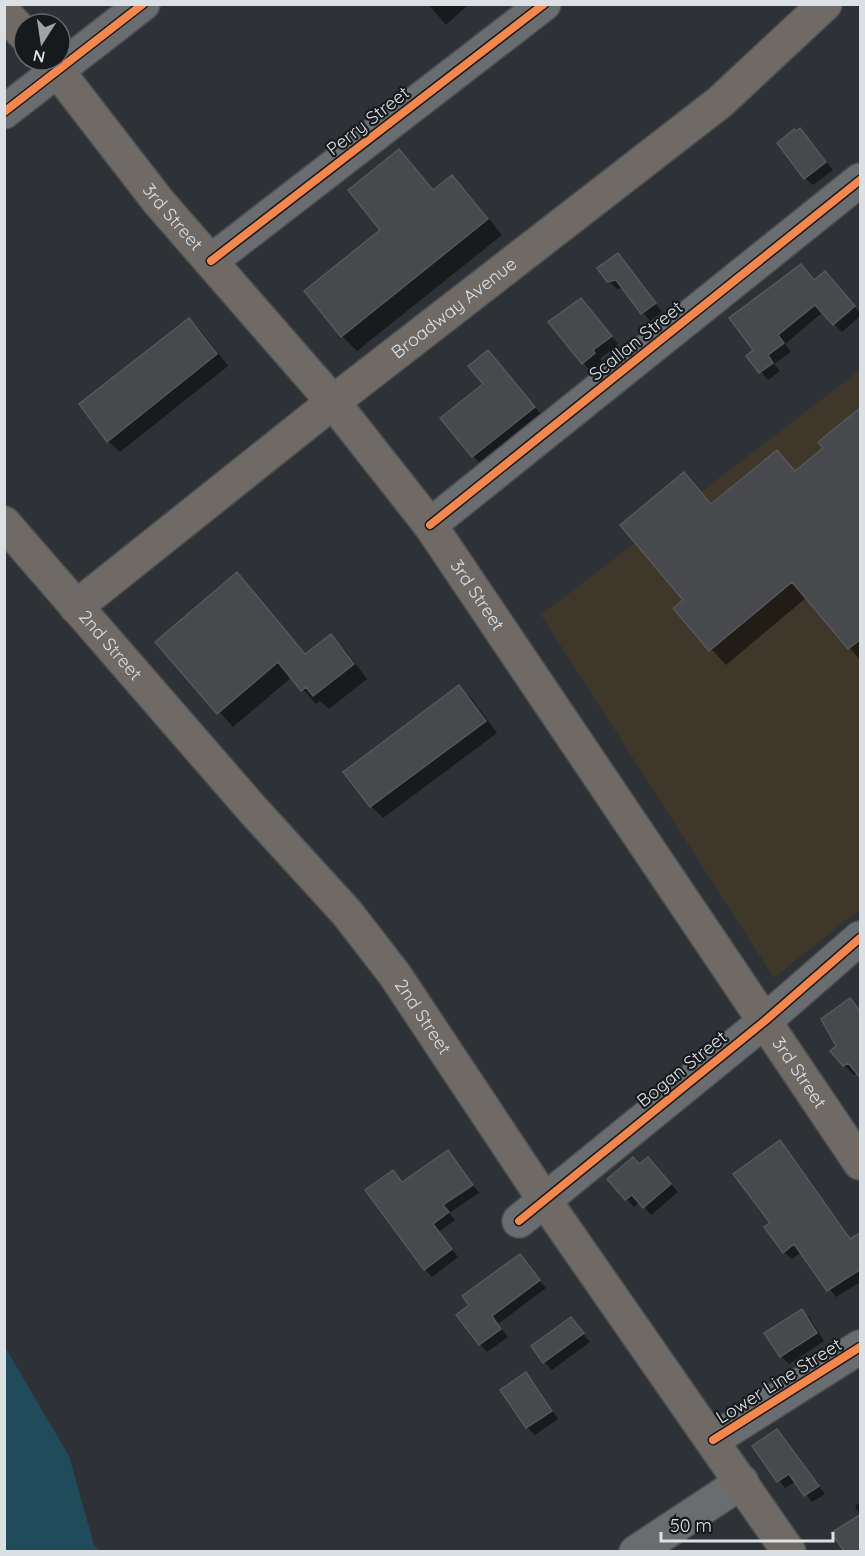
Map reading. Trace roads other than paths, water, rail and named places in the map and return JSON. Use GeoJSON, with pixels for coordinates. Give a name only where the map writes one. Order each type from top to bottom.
{"type":"FeatureCollection","features":[{"type":"Feature","properties":{"kind":"main road","name":"Broadway Avenue"},"geometry":{"type":"LineString","coordinates":[[76,607],[333,402],[720,102],[825,4]]}},
{"type":"Feature","properties":{"kind":"main road","name":"3rd Street"},"geometry":{"type":"LineString","coordinates":[[58,72],[158,201],[333,402],[430,525],[861,1163]]}},
{"type":"Feature","properties":{"kind":"main road","name":"2nd Street"},"geometry":{"type":"LineString","coordinates":[[4,524],[260,818],[347,913],[382,957],[545,1201],[789,1551]]}},
{"type":"Feature","properties":{"kind":"street"},"geometry":{"type":"LineString","coordinates":[[72,52],[143,4]]}},
{"type":"Feature","properties":{"kind":"street","name":"Perry Street"},"geometry":{"type":"LineString","coordinates":[[211,261],[544,4]]}},
{"type":"Feature","properties":{"kind":"street"},"geometry":{"type":"LineString","coordinates":[[4,112],[46,72]]}},
{"type":"Feature","properties":{"kind":"street","name":"Scallan Street"},"geometry":{"type":"LineString","coordinates":[[430,525],[861,180]]}},
{"type":"Feature","properties":{"kind":"street","name":"Bogan Street"},"geometry":{"type":"LineString","coordinates":[[519,1221],[766,1020],[861,938]]}},
{"type":"Feature","properties":{"kind":"street","name":"Lower Line Street"},"geometry":{"type":"LineString","coordinates":[[713,1440],[861,1347]]}},
{"type":"Feature","properties":{"kind":"street"},"geometry":{"type":"LineString","coordinates":[[636,1551],[742,1482]]}},
{"type":"Feature","properties":{"kind":"water"},"geometry":{"type":"Polygon","coordinates":[[[5,1347],[69,1456],[94,1545],[99,1551],[5,1551],[5,1347]]]}}]}
